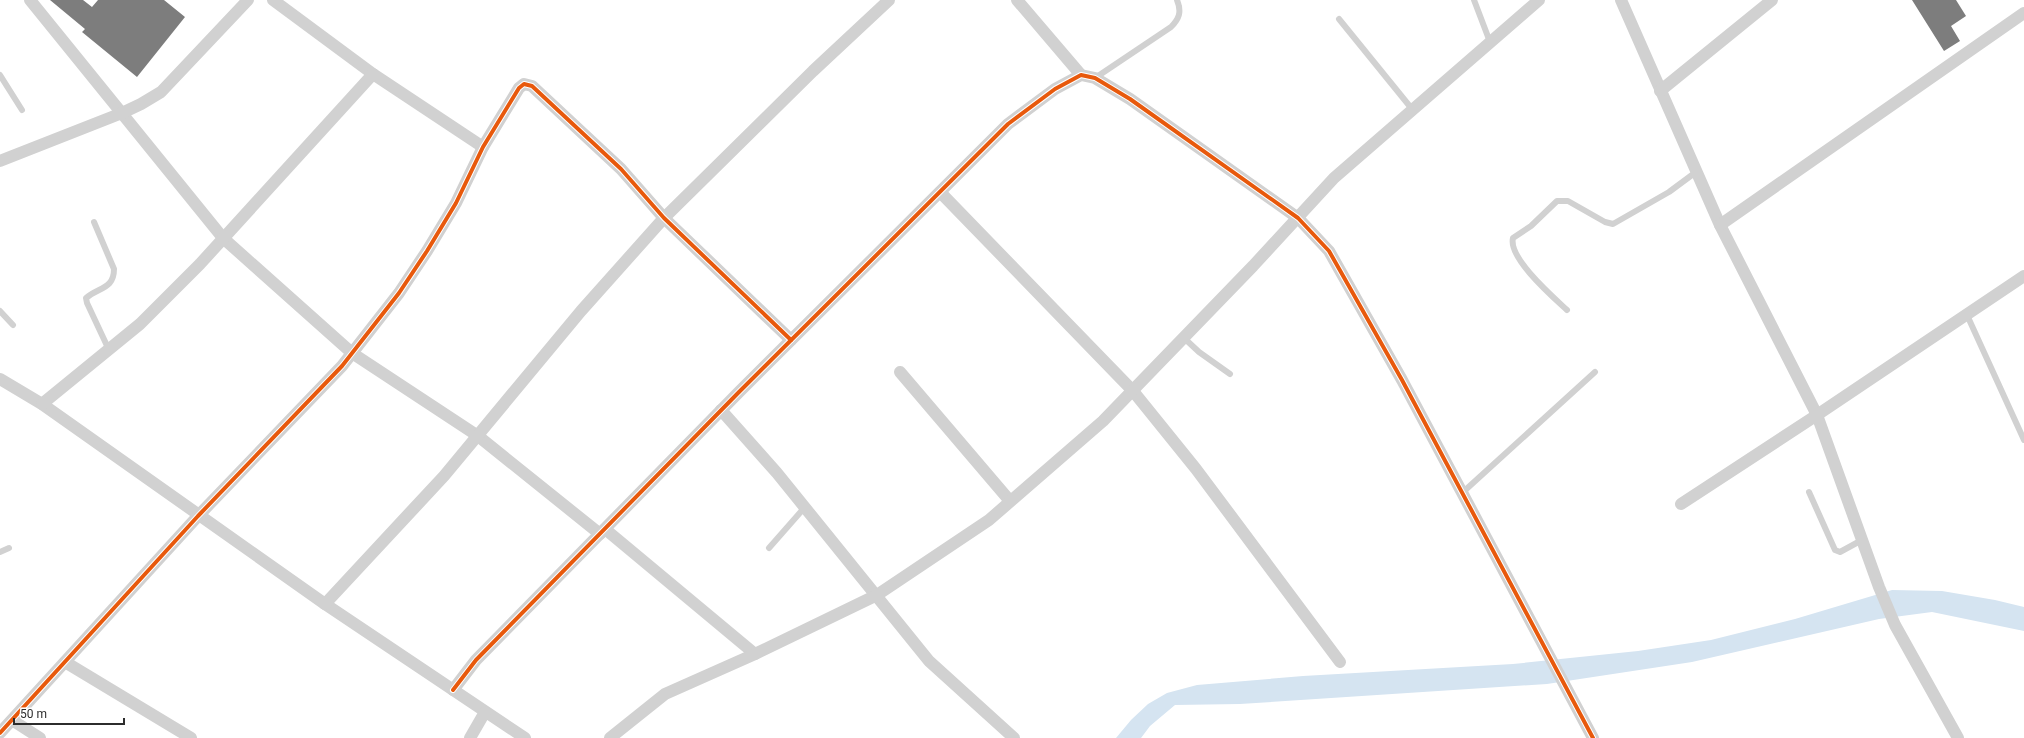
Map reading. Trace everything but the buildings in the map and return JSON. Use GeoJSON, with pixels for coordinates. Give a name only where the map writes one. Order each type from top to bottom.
{"type":"FeatureCollection","features":[{"type":"Feature","properties":{"kind":"street"},"geometry":{"type":"LineString","coordinates":[[30,0],[224,238],[352,352],[478,436],[602,531],[755,654]]}},
{"type":"Feature","properties":{"kind":"street"},"geometry":{"type":"LineString","coordinates":[[0,161],[122,113],[161,92],[248,0]]}},
{"type":"Feature","properties":{"kind":"street"},"geometry":{"type":"LineString","coordinates":[[272,0],[373,74],[483,148]]}},
{"type":"Feature","properties":{"kind":"street"},"geometry":{"type":"LineString","coordinates":[[325,604],[444,476],[581,311],[664,218],[807,77],[889,0]]}},
{"type":"Feature","properties":{"kind":"street"},"geometry":{"type":"LineString","coordinates":[[1016,0],[1082,75],[1095,78],[1130,99],[1298,218],[1329,251],[1402,380],[1593,738]]}},
{"type":"Feature","properties":{"kind":"street"},"geometry":{"type":"LineString","coordinates":[[610,738],[665,694],[755,654],[877,595],[989,520],[1103,422],[1298,218],[1334,178],[1539,0]]}},
{"type":"Feature","properties":{"kind":"street"},"geometry":{"type":"LineString","coordinates":[[1621,0],[1720,225],[1817,415],[1879,587],[1895,625],[1958,738]]}},
{"type":"Feature","properties":{"kind":"street"},"geometry":{"type":"LineString","coordinates":[[1660,91],[1772,0]]}},
{"type":"Feature","properties":{"kind":"street"},"geometry":{"type":"LineString","coordinates":[[1720,225],[2024,13]]}},
{"type":"Feature","properties":{"kind":"street"},"geometry":{"type":"LineString","coordinates":[[42,404],[140,324],[224,238],[373,74]]}},
{"type":"Feature","properties":{"kind":"street"},"geometry":{"type":"LineString","coordinates":[[453,690],[476,660],[602,531],[721,410],[1008,124],[1055,89],[1082,75]]}},
{"type":"Feature","properties":{"kind":"street"},"geometry":{"type":"LineString","coordinates":[[0,733],[198,516],[342,366],[399,293],[427,251],[456,203],[483,148],[519,88],[524,84],[532,86],[621,169],[664,218],[792,340]]}},
{"type":"Feature","properties":{"kind":"street"},"geometry":{"type":"LineString","coordinates":[[940,192],[1133,391],[1196,469],[1340,662]]}},
{"type":"Feature","properties":{"kind":"street"},"geometry":{"type":"LineString","coordinates":[[1681,504],[2024,276]]}},
{"type":"Feature","properties":{"kind":"street"},"geometry":{"type":"LineString","coordinates":[[900,372],[1010,501]]}},
{"type":"Feature","properties":{"kind":"street"},"geometry":{"type":"LineString","coordinates":[[0,379],[42,404],[198,516],[325,604],[526,738]]}},
{"type":"Feature","properties":{"kind":"street"},"geometry":{"type":"LineString","coordinates":[[721,410],[805,507],[929,661],[1014,738]]}},
{"type":"Feature","properties":{"kind":"street"},"geometry":{"type":"LineString","coordinates":[[65,662],[191,738]]}},
{"type":"Feature","properties":{"kind":"street"},"geometry":{"type":"LineString","coordinates":[[470,738],[485,712]]}},
{"type":"Feature","properties":{"kind":"street"},"geometry":{"type":"LineString","coordinates":[[12,720],[40,738]]}},
{"type":"Feature","properties":{"kind":"lane"},"geometry":{"type":"LineString","coordinates":[[1095,78],[1171,27],[1179,18],[1180,6],[1177,0]]}},
{"type":"Feature","properties":{"kind":"lane"},"geometry":{"type":"LineString","coordinates":[[1474,0],[1490,42]]}},
{"type":"Feature","properties":{"kind":"lane"},"geometry":{"type":"LineString","coordinates":[[1339,19],[1412,109]]}},
{"type":"Feature","properties":{"kind":"lane"},"geometry":{"type":"LineString","coordinates":[[0,75],[22,110]]}},
{"type":"Feature","properties":{"kind":"lane"},"geometry":{"type":"LineString","coordinates":[[1567,310],[1539,284],[1514,250],[1512,243],[1514,238],[1531,226],[1557,201],[1563,200],[1568,201],[1605,222],[1613,224],[1670,192],[1696,172]]}},
{"type":"Feature","properties":{"kind":"lane"},"geometry":{"type":"LineString","coordinates":[[94,222],[114,269],[114,278],[112,282],[86,298],[109,350]]}},
{"type":"Feature","properties":{"kind":"lane"},"geometry":{"type":"LineString","coordinates":[[0,311],[13,325]]}},
{"type":"Feature","properties":{"kind":"lane"},"geometry":{"type":"LineString","coordinates":[[1967,315],[2024,440]]}},
{"type":"Feature","properties":{"kind":"lane"},"geometry":{"type":"LineString","coordinates":[[1184,338],[1199,352],[1230,374]]}},
{"type":"Feature","properties":{"kind":"lane"},"geometry":{"type":"LineString","coordinates":[[1462,493],[1595,372]]}},
{"type":"Feature","properties":{"kind":"lane"},"geometry":{"type":"LineString","coordinates":[[1809,492],[1835,550],[1840,552],[1862,540]]}},
{"type":"Feature","properties":{"kind":"lane"},"geometry":{"type":"LineString","coordinates":[[769,548],[805,507]]}},
{"type":"Feature","properties":{"kind":"lane"},"geometry":{"type":"LineString","coordinates":[[0,552],[9,548]]}},
{"type":"Feature","properties":{"kind":"water"},"geometry":{"type":"Polygon","coordinates":[[[1892,590],[1942,591],[1995,600],[2024,607],[2024,631],[1932,612],[1879,619],[1692,662],[1547,684],[1240,704],[1175,705],[1150,726],[1141,738],[1116,738],[1131,720],[1148,704],[1167,693],[1197,685],[1303,676],[1513,664],[1638,651],[1711,640],[1795,619],[1892,590]]]}},
{"type":"Feature","properties":{"kind":"cycle path"},"geometry":{"type":"LineString","coordinates":[[453,690],[476,660],[739,392],[1008,124],[1055,89],[1081,75],[1095,78],[1130,99],[1298,218],[1329,251],[1402,380],[1593,738]]}},
{"type":"Feature","properties":{"kind":"cycle path"},"geometry":{"type":"LineString","coordinates":[[0,733],[198,516],[342,366],[399,293],[427,251],[456,203],[483,147],[519,88],[524,84],[532,86],[621,169],[664,218],[791,340]]}}]}
